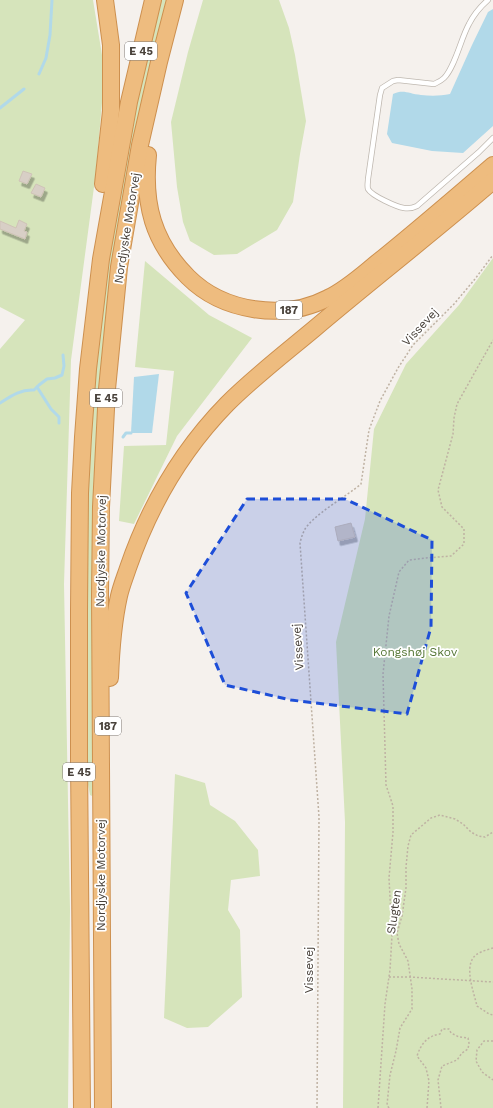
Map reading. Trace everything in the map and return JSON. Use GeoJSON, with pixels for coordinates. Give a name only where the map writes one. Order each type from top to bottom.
{"type":"FeatureCollection","features":[{"type":"Feature","properties":{"kind":"highway"},"geometry":{"type":"LineString","coordinates":[[83,436],[87,303],[107,153],[111,111],[111,45],[105,0]]}},
{"type":"Feature","properties":{"kind":"highway","name":"Nordjyske Motorvej"},"geometry":{"type":"LineString","coordinates":[[82,1108],[79,611],[80,493],[83,436],[88,368],[101,259],[129,102],[153,0]]}},
{"type":"Feature","properties":{"kind":"highway","name":"Nordjyske Motorvej"},"geometry":{"type":"LineString","coordinates":[[103,1108],[100,603],[101,507],[107,389],[119,267],[140,145],[175,0]]}},
{"type":"Feature","properties":{"kind":"highway","name":"187"},"geometry":{"type":"LineString","coordinates":[[185,0],[167,66],[149,145],[146,174],[148,202],[153,222],[170,258],[192,282],[206,292],[241,307],[264,310],[286,311],[308,306],[328,299],[346,287],[402,243],[493,165]]}},
{"type":"Feature","properties":{"kind":"highway","name":"187"},"geometry":{"type":"LineString","coordinates":[[101,857],[111,662],[115,618],[120,595],[136,546],[160,495],[198,438],[226,405],[334,312],[465,206],[493,181]]}},
{"type":"Feature","properties":{"kind":"lane"},"geometry":{"type":"LineString","coordinates":[[488,0],[478,10],[468,24],[450,70],[439,82],[434,84],[398,80],[393,81],[382,88],[368,179],[368,189],[374,195],[400,207],[406,209],[417,206],[493,138]]}},
{"type":"Feature","properties":{"kind":"path","name":"Vissevej"},"geometry":{"type":"LineString","coordinates":[[317,1108],[319,817],[300,543],[304,530],[316,517],[353,492],[362,484],[369,430],[380,401],[398,368],[413,345],[454,304],[493,255]]}},
{"type":"Feature","properties":{"kind":"path"},"geometry":{"type":"LineString","coordinates":[[378,1108],[385,1004],[389,977],[392,935],[389,878],[393,832],[393,806],[386,785],[383,674],[388,616],[399,572],[409,560],[451,556],[464,544],[464,529],[442,507],[438,490],[453,434],[457,404],[493,340]]}},
{"type":"Feature","properties":{"kind":"path","name":"Slugten"},"geometry":{"type":"LineString","coordinates":[[389,1108],[387,1105],[390,1075],[400,1028],[412,1009],[412,988],[409,977],[408,960],[399,944],[397,933],[402,916],[406,888],[406,860],[411,835],[431,818],[440,815],[455,819],[478,836],[485,837],[493,832]]}},
{"type":"Feature","properties":{"kind":"path"},"geometry":{"type":"LineString","coordinates":[[493,948],[480,953],[473,958],[469,970],[477,1006],[493,1015]]}},
{"type":"Feature","properties":{"kind":"path"},"geometry":{"type":"LineString","coordinates":[[389,977],[493,982]]}},
{"type":"Feature","properties":{"kind":"path"},"geometry":{"type":"LineString","coordinates":[[427,1108],[429,1080],[426,1068],[417,1056],[419,1048],[427,1039],[440,1034],[442,1029],[449,1029],[451,1033],[459,1037],[468,1038],[469,1043],[468,1049],[462,1053],[457,1060],[442,1066],[438,1080],[441,1108]]}},
{"type":"Feature","properties":{"kind":"path"},"geometry":{"type":"LineString","coordinates":[[493,1041],[484,1041],[477,1050],[476,1061],[482,1072],[493,1080]]}},
{"type":"Feature","properties":{"kind":"highlighted area"},"geometry":{"type":"Polygon","coordinates":[[[247,499],[345,499],[432,540],[431,627],[407,714],[291,700],[225,685],[186,593],[247,499]]]}},
{"type":"Feature","properties":{"kind":"green space"},"geometry":{"type":"Polygon","coordinates":[[[0,0],[93,0],[102,55],[102,103],[96,172],[71,360],[64,584],[70,910],[68,1108],[0,1108],[0,349],[25,320],[0,307],[0,0]]]}},
{"type":"Feature","properties":{"kind":"green space"},"geometry":{"type":"Polygon","coordinates":[[[161,0],[169,0],[113,279],[94,789],[92,796],[90,795],[87,779],[87,544],[90,449],[96,364],[105,278],[137,97],[161,0]]]}},
{"type":"Feature","properties":{"kind":"green space"},"geometry":{"type":"Polygon","coordinates":[[[203,0],[279,0],[289,28],[306,121],[293,202],[277,230],[237,254],[214,255],[190,241],[183,222],[177,187],[171,122],[188,52],[203,0]]]}},
{"type":"Feature","properties":{"kind":"green space","name":"Kongshøj Skov"},"geometry":{"type":"Polygon","coordinates":[[[493,258],[493,1108],[343,1108],[345,822],[336,642],[365,519],[374,429],[406,364],[459,305],[493,258]]]}},
{"type":"Feature","properties":{"kind":"green space"},"geometry":{"type":"Polygon","coordinates":[[[145,261],[209,315],[252,338],[177,436],[134,524],[119,521],[124,446],[166,445],[174,371],[135,367],[145,261]]]}},
{"type":"Feature","properties":{"kind":"green space"},"geometry":{"type":"Polygon","coordinates":[[[175,774],[205,783],[210,805],[235,821],[258,850],[260,876],[231,880],[228,910],[240,930],[242,997],[208,1027],[187,1028],[164,1018],[175,774]]]}},
{"type":"Feature","properties":{"kind":"water"},"geometry":{"type":"Polygon","coordinates":[[[493,9],[493,126],[463,153],[432,151],[392,143],[387,134],[393,94],[404,92],[428,96],[450,94],[488,12],[493,9]]]}},
{"type":"Feature","properties":{"kind":"water"},"geometry":{"type":"Polygon","coordinates":[[[159,374],[152,433],[131,433],[134,377],[159,374]]]}},
{"type":"Feature","properties":{"kind":"building"},"geometry":{"type":"Polygon","coordinates":[[[23,171],[32,174],[27,184],[19,181],[23,171]]]}},
{"type":"Feature","properties":{"kind":"building"},"geometry":{"type":"Polygon","coordinates":[[[36,184],[45,188],[41,197],[31,193],[36,184]]]}},
{"type":"Feature","properties":{"kind":"building"},"geometry":{"type":"Polygon","coordinates":[[[19,220],[27,224],[24,231],[27,232],[25,239],[0,229],[0,221],[16,228],[19,220]]]}},
{"type":"Feature","properties":{"kind":"building"},"geometry":{"type":"Polygon","coordinates":[[[351,523],[355,537],[338,541],[335,527],[351,523]]]}},
{"type":"Feature","properties":{"kind":"waterway"},"geometry":{"type":"LineString","coordinates":[[39,74],[46,58],[50,35],[52,0]]}},
{"type":"Feature","properties":{"kind":"waterway"},"geometry":{"type":"LineString","coordinates":[[0,108],[24,89]]}},
{"type":"Feature","properties":{"kind":"waterway"},"geometry":{"type":"LineString","coordinates":[[0,403],[20,392],[34,390],[47,379],[62,375],[64,366],[63,355]]}},
{"type":"Feature","properties":{"kind":"waterway"},"geometry":{"type":"LineString","coordinates":[[37,387],[51,409],[59,417],[59,423]]}},
{"type":"Feature","properties":{"kind":"waterway"},"geometry":{"type":"LineString","coordinates":[[123,437],[126,433],[131,433]]}}]}
